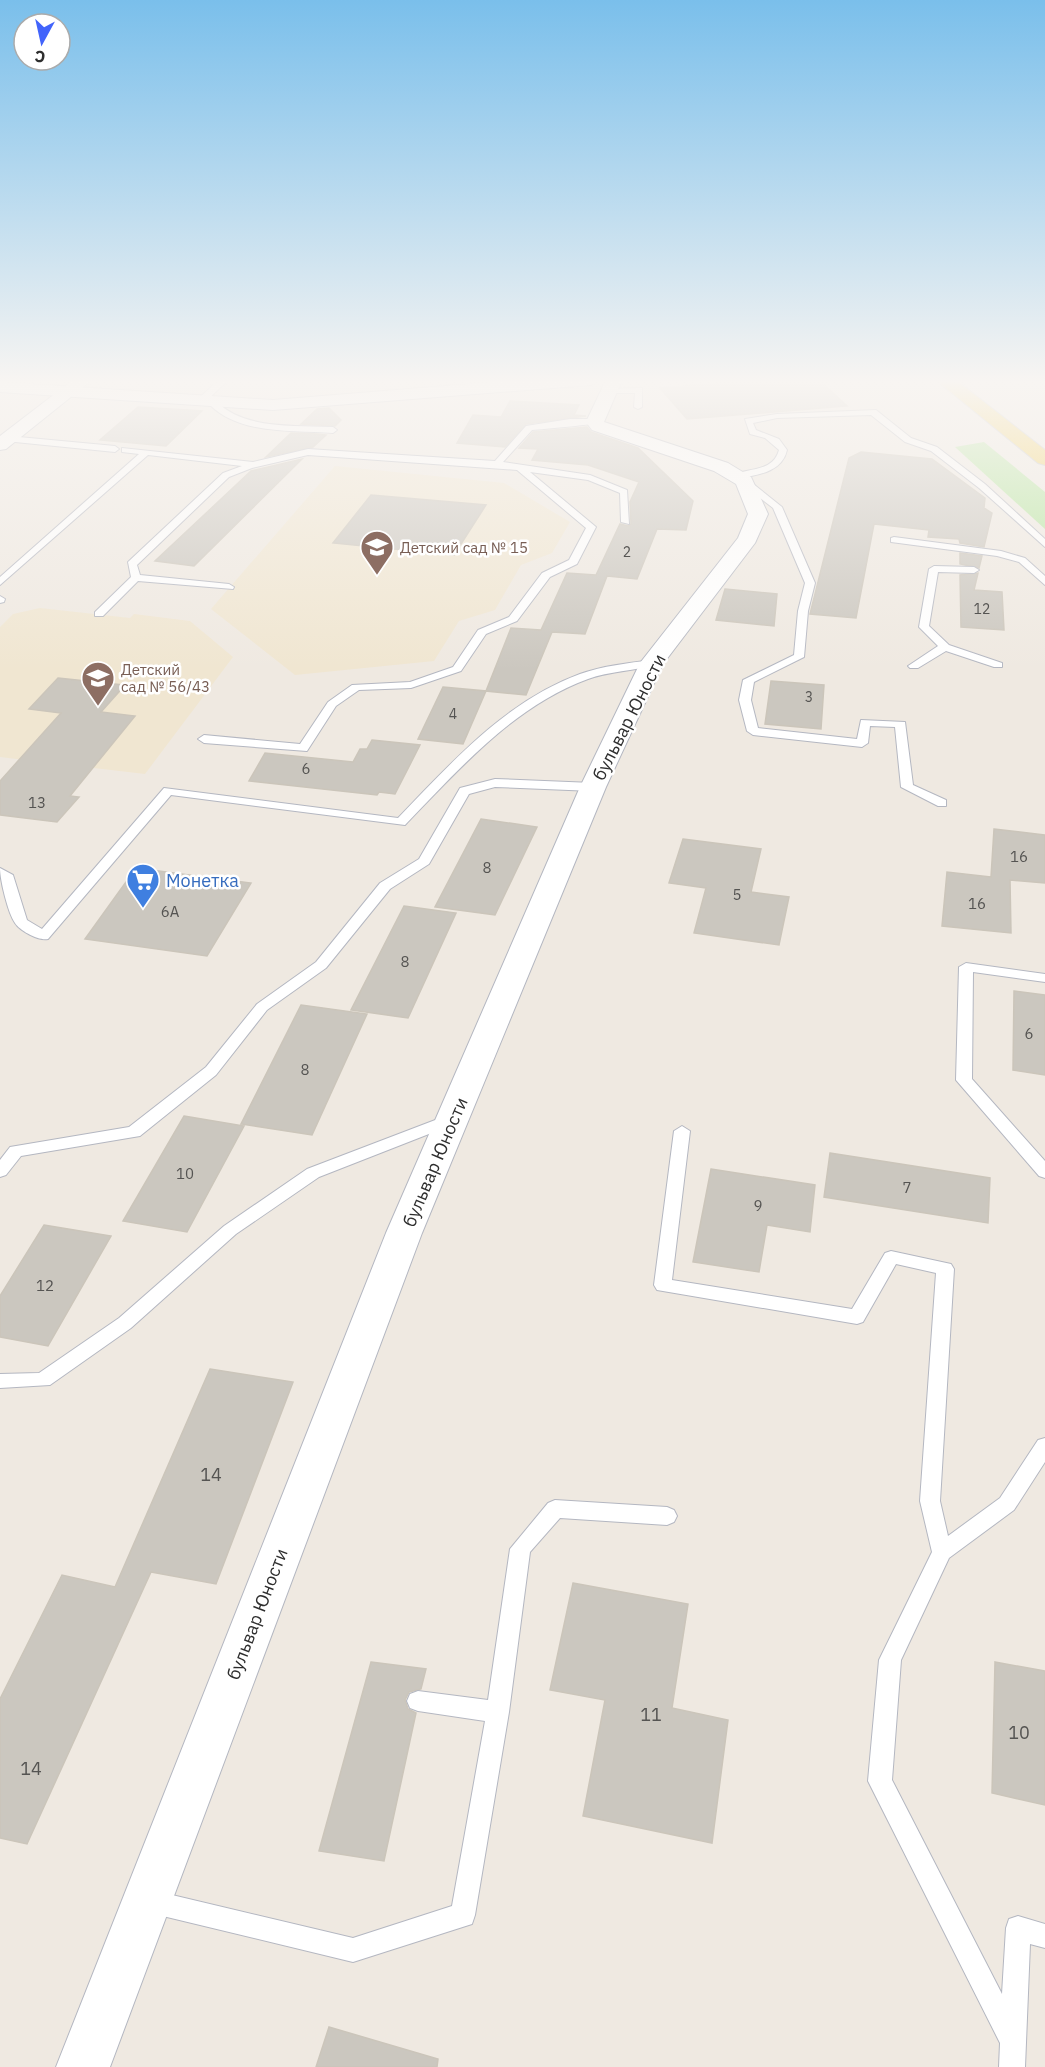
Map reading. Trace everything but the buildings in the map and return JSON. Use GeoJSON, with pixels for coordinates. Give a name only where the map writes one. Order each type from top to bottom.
{"type":"FeatureCollection","features":[{"type":"Feature","properties":{"kind":"street","name":"бульвар Юности"},"geometry":{"type":"LineString","coordinates":[[83,2067],[359,1348],[593,787],[652,663],[748,539],[758,514],[740,478]]}},
{"type":"Feature","properties":{"kind":"lane"},"geometry":{"type":"LineString","coordinates":[[0,582],[119,476]]}},
{"type":"Feature","properties":{"kind":"lane"},"geometry":{"type":"LineString","coordinates":[[136,578],[132,564],[224,476]]}},
{"type":"Feature","properties":{"kind":"lane"},"geometry":{"type":"LineString","coordinates":[[204,739],[303,748],[332,704],[356,687],[411,685],[458,669],[482,632],[513,619],[546,574],[573,562],[591,527],[529,476]]}},
{"type":"Feature","properties":{"kind":"lane"},"geometry":{"type":"LineString","coordinates":[[578,476],[590,478],[624,492],[626,522]]}},
{"type":"Feature","properties":{"kind":"lane"},"geometry":{"type":"LineString","coordinates":[[740,478],[745,476]]}},
{"type":"Feature","properties":{"kind":"lane"},"geometry":{"type":"LineString","coordinates":[[970,476],[1045,544]]}},
{"type":"Feature","properties":{"kind":"lane"},"geometry":{"type":"LineString","coordinates":[[740,478],[777,507],[792,537],[810,583],[803,612],[799,657],[749,680],[745,700],[753,731],[862,743],[865,722],[901,724],[907,787],[942,803]]}},
{"type":"Feature","properties":{"kind":"lane"},"geometry":{"type":"LineString","coordinates":[[894,540],[998,553],[1022,560],[1045,582]]}},
{"type":"Feature","properties":{"kind":"lane"},"geometry":{"type":"LineString","coordinates":[[974,570],[934,569],[924,627],[945,647],[998,665]]}},
{"type":"Feature","properties":{"kind":"lane"},"geometry":{"type":"LineString","coordinates":[[99,614],[136,578],[229,587]]}},
{"type":"Feature","properties":{"kind":"lane"},"geometry":{"type":"LineString","coordinates":[[914,666],[945,647]]}},
{"type":"Feature","properties":{"kind":"lane"},"geometry":{"type":"LineString","coordinates":[[0,872],[6,875],[21,922],[43,936],[168,791],[401,822],[476,748],[526,706],[576,680],[652,663]]}},
{"type":"Feature","properties":{"kind":"lane"},"geometry":{"type":"LineString","coordinates":[[0,1171],[16,1151],[134,1132],[212,1071],[262,1007],[321,964],[385,886],[424,861],[464,791],[495,783],[593,787]]}},
{"type":"Feature","properties":{"kind":"lane"},"geometry":{"type":"LineString","coordinates":[[1045,978],[966,967],[964,1080],[1045,1172]]}},
{"type":"Feature","properties":{"kind":"lane"},"geometry":{"type":"LineString","coordinates":[[0,1381],[42,1380],[125,1323],[230,1230],[313,1173],[454,1118]]}},
{"type":"Feature","properties":{"kind":"lane"},"geometry":{"type":"LineString","coordinates":[[682,1131],[663,1285],[857,1317],[891,1257],[945,1269],[930,1501],[942,1552]]}},
{"type":"Feature","properties":{"kind":"lane"},"geometry":{"type":"LineString","coordinates":[[1013,2041],[880,1781],[890,1660],[942,1552],[1007,1504],[1045,1446]]}},
{"type":"Feature","properties":{"kind":"lane"},"geometry":{"type":"LineString","coordinates":[[148,1901],[353,1950],[463,1915],[498,1712],[520,1549],[555,1509],[667,1516]]}},
{"type":"Feature","properties":{"kind":"lane"},"geometry":{"type":"LineString","coordinates":[[418,1701],[498,1712]]}},
{"type":"Feature","properties":{"kind":"lane"},"geometry":{"type":"LineString","coordinates":[[1012,2067],[1018,1928],[1045,1936]]}},
{"type":"Feature","properties":{"kind":"shaded area","name":"Детский сад № 15"},"geometry":{"type":"Polygon","coordinates":[[[326,476],[439,476],[504,483],[570,522],[552,553],[521,565],[495,610],[459,621],[434,661],[295,675],[211,609],[326,476]]]}},
{"type":"Feature","properties":{"kind":"shaded area","name":"Детский сад № 56/43"},"geometry":{"type":"Polygon","coordinates":[[[40,608],[130,618],[134,614],[190,621],[233,657],[145,774],[0,757],[0,627],[13,614],[40,608]]]}},
{"type":"Feature","properties":{"kind":"green space"},"geometry":{"type":"Polygon","coordinates":[[[987,476],[1026,476],[1045,492],[1045,529],[987,476]]]}},
{"type":"Feature","properties":{"kind":"place","name":"Детский сад № 15"},"geometry":{"type":"Point","coordinates":[377,576]}},
{"type":"Feature","properties":{"kind":"place","name":"Детский сад № 56/43"},"geometry":{"type":"Point","coordinates":[98,707]}},
{"type":"Feature","properties":{"kind":"place","name":"Монетка"},"geometry":{"type":"Point","coordinates":[143,909]}}]}
